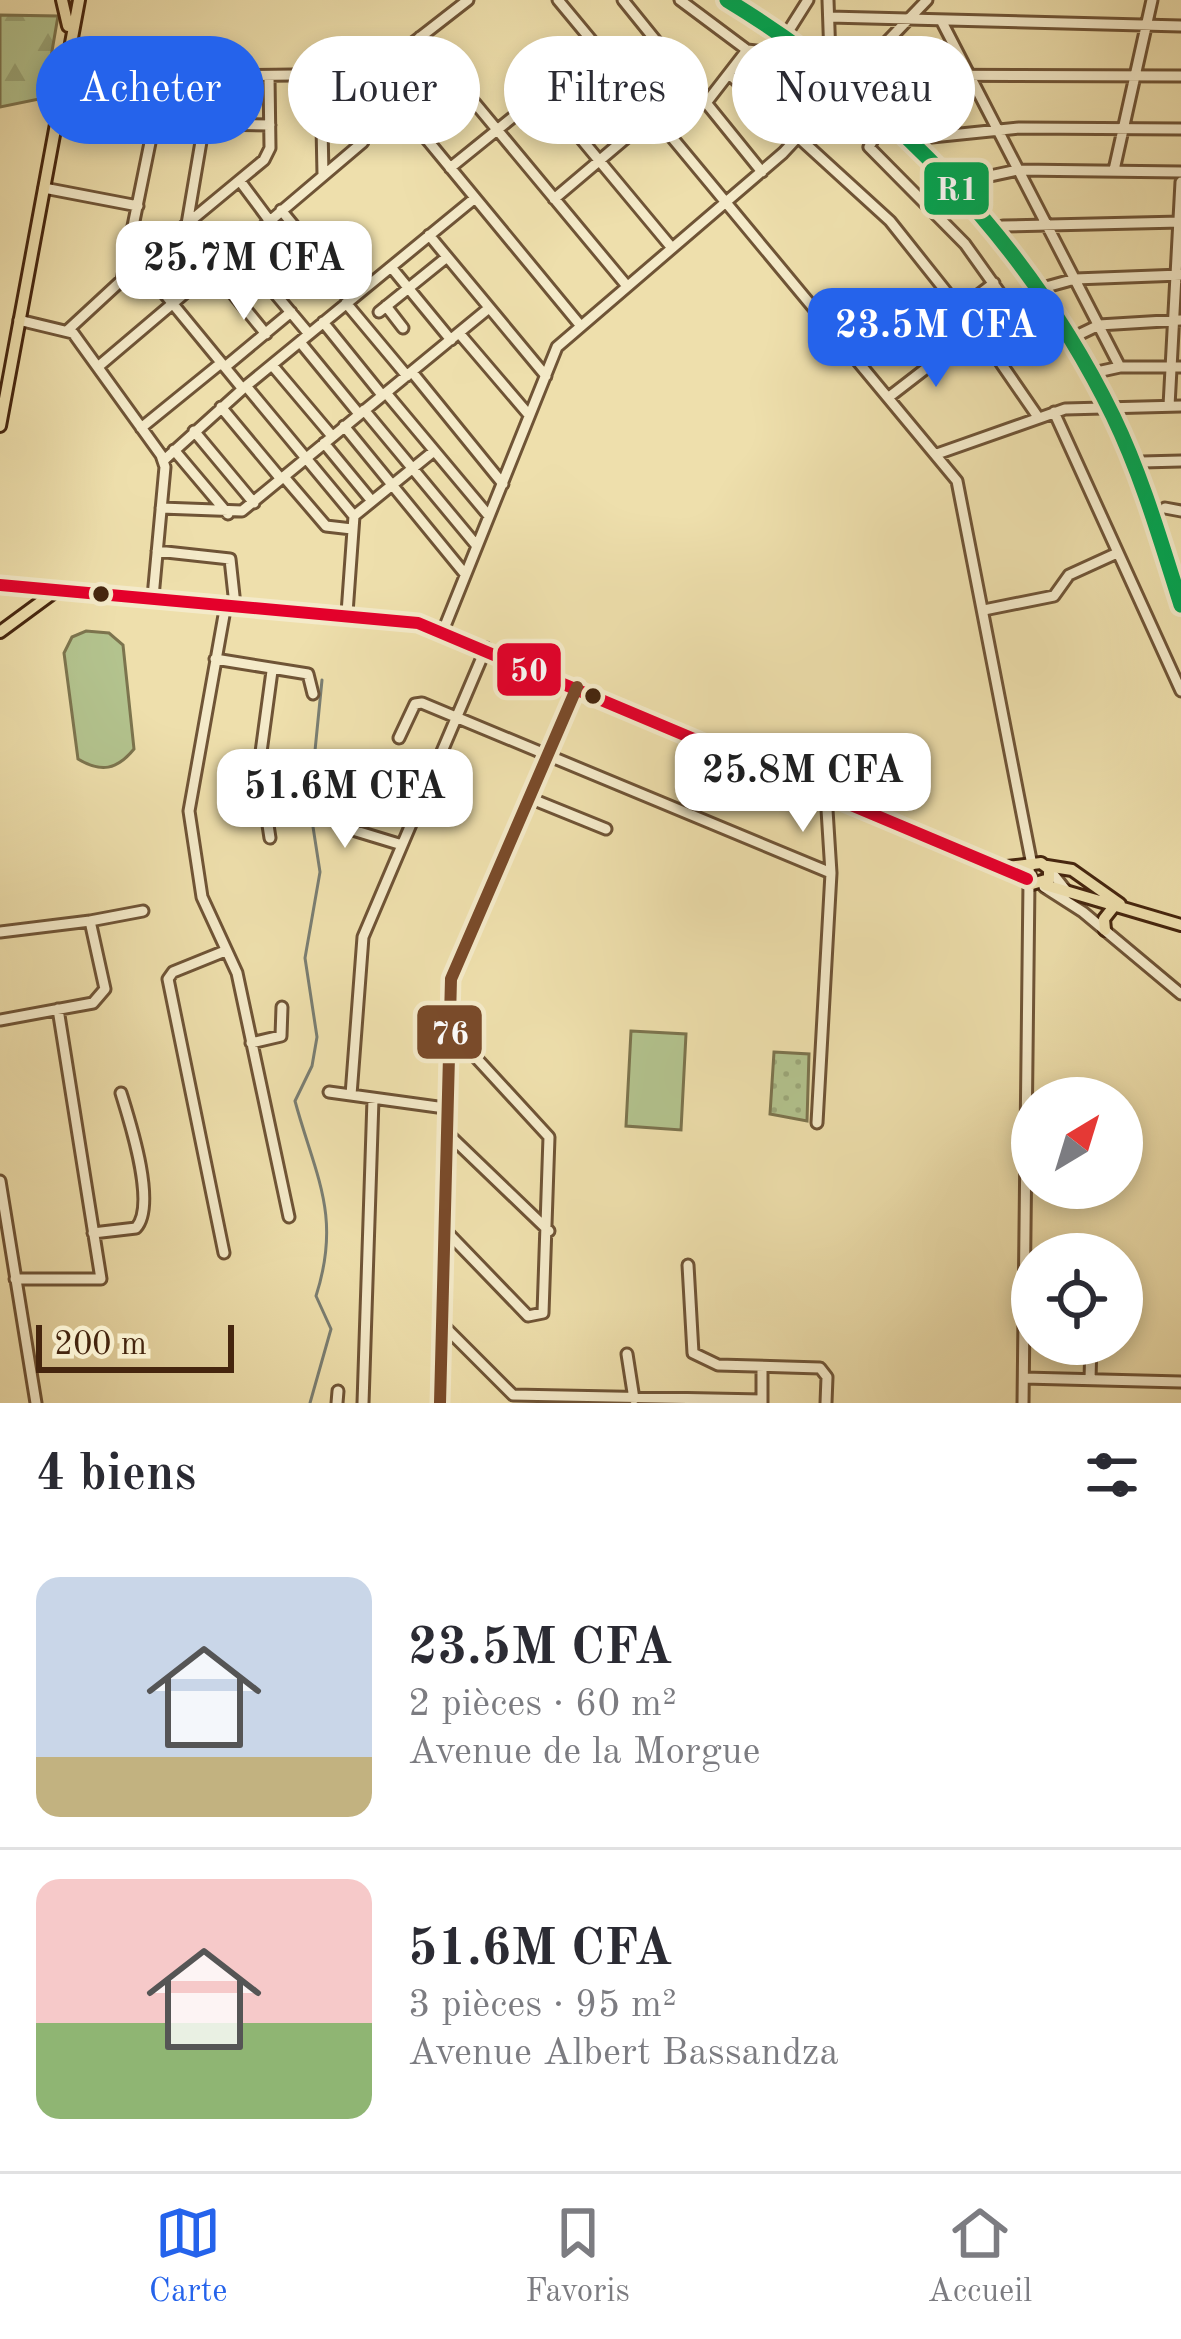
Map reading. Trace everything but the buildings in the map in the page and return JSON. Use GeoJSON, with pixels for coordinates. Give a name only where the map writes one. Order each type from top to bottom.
{"type":"FeatureCollection","features":[{"type":"Feature","properties":{"kind":"main road"},"geometry":{"type":"LineString","coordinates":[[62,0],[69,36]]}},
{"type":"Feature","properties":{"kind":"main road"},"geometry":{"type":"LineString","coordinates":[[71,36],[79,3]]}},
{"type":"Feature","properties":{"kind":"main road"},"geometry":{"type":"LineString","coordinates":[[0,426],[51,144]]}},
{"type":"Feature","properties":{"kind":"main road"},"geometry":{"type":"LineString","coordinates":[[0,585],[346,613],[443,632],[998,867],[1038,875],[1082,876],[1119,905]]}},
{"type":"Feature","properties":{"kind":"main road"},"geometry":{"type":"LineString","coordinates":[[0,632],[57,590]]}},
{"type":"Feature","properties":{"kind":"main road"},"geometry":{"type":"LineString","coordinates":[[1038,875],[1067,892],[1181,925]]}},
{"type":"Feature","properties":{"kind":"main road"},"geometry":{"type":"LineString","coordinates":[[1106,930],[1104,919],[1119,905]]}},
{"type":"Feature","properties":{"kind":"street"},"geometry":{"type":"LineString","coordinates":[[421,36],[468,0]]}},
{"type":"Feature","properties":{"kind":"street"},"geometry":{"type":"LineString","coordinates":[[558,0],[587,36]]}},
{"type":"Feature","properties":{"kind":"street"},"geometry":{"type":"LineString","coordinates":[[623,0],[653,36]]}},
{"type":"Feature","properties":{"kind":"street"},"geometry":{"type":"LineString","coordinates":[[680,0],[732,39]]}},
{"type":"Feature","properties":{"kind":"street"},"geometry":{"type":"LineString","coordinates":[[791,27],[808,0]]}},
{"type":"Feature","properties":{"kind":"street"},"geometry":{"type":"LineString","coordinates":[[828,0],[829,36]]}},
{"type":"Feature","properties":{"kind":"street"},"geometry":{"type":"LineString","coordinates":[[894,36],[927,0]]}},
{"type":"Feature","properties":{"kind":"street"},"geometry":{"type":"LineString","coordinates":[[1114,170],[1152,0]]}},
{"type":"Feature","properties":{"kind":"street"},"geometry":{"type":"LineString","coordinates":[[829,17],[1181,26]]}},
{"type":"Feature","properties":{"kind":"street"},"geometry":{"type":"LineString","coordinates":[[941,22],[948,36]]}},
{"type":"Feature","properties":{"kind":"street"},"geometry":{"type":"LineString","coordinates":[[708,101],[732,70]]}},
{"type":"Feature","properties":{"kind":"street"},"geometry":{"type":"LineString","coordinates":[[975,72],[1181,76]]}},
{"type":"Feature","properties":{"kind":"street"},"geometry":{"type":"LineString","coordinates":[[729,74],[732,77]]}},
{"type":"Feature","properties":{"kind":"street"},"geometry":{"type":"LineString","coordinates":[[264,77],[288,77]]}},
{"type":"Feature","properties":{"kind":"street"},"geometry":{"type":"LineString","coordinates":[[134,230],[168,237],[268,154],[269,77]]}},
{"type":"Feature","properties":{"kind":"street"},"geometry":{"type":"LineString","coordinates":[[975,88],[1120,367]]}},
{"type":"Feature","properties":{"kind":"street"},"geometry":{"type":"LineString","coordinates":[[708,106],[762,172]]}},
{"type":"Feature","properties":{"kind":"street"},"geometry":{"type":"LineString","coordinates":[[480,110],[627,286]]}},
{"type":"Feature","properties":{"kind":"street"},"geometry":{"type":"LineString","coordinates":[[264,125],[270,125]]}},
{"type":"Feature","properties":{"kind":"street"},"geometry":{"type":"LineString","coordinates":[[450,168],[504,125]]}},
{"type":"Feature","properties":{"kind":"street"},"geometry":{"type":"LineString","coordinates":[[975,132],[1181,129]]}},
{"type":"Feature","properties":{"kind":"street"},"geometry":{"type":"LineString","coordinates":[[69,329],[120,283],[131,254],[150,144]]}},
{"type":"Feature","properties":{"kind":"street"},"geometry":{"type":"LineString","coordinates":[[187,224],[201,144]]}},
{"type":"Feature","properties":{"kind":"street"},"geometry":{"type":"LineString","coordinates":[[322,144],[323,175]]}},
{"type":"Feature","properties":{"kind":"street"},"geometry":{"type":"LineString","coordinates":[[99,366],[361,144]]}},
{"type":"Feature","properties":{"kind":"street"},"geometry":{"type":"LineString","coordinates":[[430,144],[580,325]]}},
{"type":"Feature","properties":{"kind":"street"},"geometry":{"type":"LineString","coordinates":[[584,144],[672,248]]}},
{"type":"Feature","properties":{"kind":"street"},"geometry":{"type":"LineString","coordinates":[[554,199],[620,144]]}},
{"type":"Feature","properties":{"kind":"street"},"geometry":{"type":"LineString","coordinates":[[676,144],[937,454],[960,489],[1038,875],[1031,904],[1023,1403]]}},
{"type":"Feature","properties":{"kind":"street"},"geometry":{"type":"LineString","coordinates":[[443,632],[557,346],[791,144]]}},
{"type":"Feature","properties":{"kind":"street"},"geometry":{"type":"LineString","coordinates":[[808,144],[873,202],[961,308],[1038,417]]}},
{"type":"Feature","properties":{"kind":"street"},"geometry":{"type":"LineString","coordinates":[[871,144],[926,199],[1042,352]]}},
{"type":"Feature","properties":{"kind":"street"},"geometry":{"type":"LineString","coordinates":[[962,182],[1018,170],[1181,172]]}},
{"type":"Feature","properties":{"kind":"street"},"geometry":{"type":"LineString","coordinates":[[240,181],[269,220]]}},
{"type":"Feature","properties":{"kind":"street"},"geometry":{"type":"LineString","coordinates":[[937,454],[1054,412],[1175,406],[1181,182]]}},
{"type":"Feature","properties":{"kind":"street"},"geometry":{"type":"LineString","coordinates":[[44,188],[138,206]]}},
{"type":"Feature","properties":{"kind":"street"},"geometry":{"type":"LineString","coordinates":[[163,460],[221,406],[475,198]]}},
{"type":"Feature","properties":{"kind":"street"},"geometry":{"type":"LineString","coordinates":[[281,210],[503,484]]}},
{"type":"Feature","properties":{"kind":"street"},"geometry":{"type":"LineString","coordinates":[[1003,226],[1180,222]]}},
{"type":"Feature","properties":{"kind":"street"},"geometry":{"type":"LineString","coordinates":[[429,236],[546,376]]}},
{"type":"Feature","properties":{"kind":"street"},"geometry":{"type":"LineString","coordinates":[[236,247],[291,312],[304,338],[362,412],[477,546]]}},
{"type":"Feature","properties":{"kind":"street"},"geometry":{"type":"LineString","coordinates":[[131,254],[354,516]]}},
{"type":"Feature","properties":{"kind":"street"},"geometry":{"type":"LineString","coordinates":[[403,328],[382,309],[446,257]]}},
{"type":"Feature","properties":{"kind":"street"},"geometry":{"type":"LineString","coordinates":[[391,267],[529,415]]}},
{"type":"Feature","properties":{"kind":"street"},"geometry":{"type":"LineString","coordinates":[[212,268],[266,334]]}},
{"type":"Feature","properties":{"kind":"street"},"geometry":{"type":"LineString","coordinates":[[1046,287],[1076,279],[1178,274]]}},
{"type":"Feature","properties":{"kind":"street"},"geometry":{"type":"LineString","coordinates":[[961,308],[994,283]]}},
{"type":"Feature","properties":{"kind":"street"},"geometry":{"type":"LineString","coordinates":[[161,508],[228,514],[254,503],[488,308]]}},
{"type":"Feature","properties":{"kind":"street"},"geometry":{"type":"LineString","coordinates":[[142,428],[291,312]]}},
{"type":"Feature","properties":{"kind":"street"},"geometry":{"type":"LineString","coordinates":[[1075,337],[1099,325],[1177,319]]}},
{"type":"Feature","properties":{"kind":"street"},"geometry":{"type":"LineString","coordinates":[[19,320],[69,329],[163,460],[153,597]]}},
{"type":"Feature","properties":{"kind":"street"},"geometry":{"type":"LineString","coordinates":[[323,322],[489,516]]}},
{"type":"Feature","properties":{"kind":"street"},"geometry":{"type":"LineString","coordinates":[[889,397],[955,346]]}},
{"type":"Feature","properties":{"kind":"street"},"geometry":{"type":"LineString","coordinates":[[272,365],[371,500]]}},
{"type":"Feature","properties":{"kind":"street"},"geometry":{"type":"LineString","coordinates":[[1096,372],[1176,367]]}},
{"type":"Feature","properties":{"kind":"street"},"geometry":{"type":"LineString","coordinates":[[221,406],[326,526],[352,530]]}},
{"type":"Feature","properties":{"kind":"street"},"geometry":{"type":"LineString","coordinates":[[1054,412],[1181,691]]}},
{"type":"Feature","properties":{"kind":"street"},"geometry":{"type":"LineString","coordinates":[[344,426],[466,574]]}},
{"type":"Feature","properties":{"kind":"street"},"geometry":{"type":"LineString","coordinates":[[194,431],[254,503]]}},
{"type":"Feature","properties":{"kind":"street"},"geometry":{"type":"LineString","coordinates":[[174,450],[228,514]]}},
{"type":"Feature","properties":{"kind":"street"},"geometry":{"type":"LineString","coordinates":[[346,613],[354,516],[434,451]]}},
{"type":"Feature","properties":{"kind":"street"},"geometry":{"type":"LineString","coordinates":[[1142,462],[1181,461]]}},
{"type":"Feature","properties":{"kind":"street"},"geometry":{"type":"LineString","coordinates":[[1165,508],[1181,511]]}},
{"type":"Feature","properties":{"kind":"street"},"geometry":{"type":"LineString","coordinates":[[157,551],[230,559],[231,604],[215,659],[188,802],[202,897],[237,974],[289,1217]]}},
{"type":"Feature","properties":{"kind":"street"},"geometry":{"type":"LineString","coordinates":[[984,610],[1054,596],[1070,575],[1115,554]]}},
{"type":"Feature","properties":{"kind":"street"},"geometry":{"type":"LineString","coordinates":[[351,1095],[360,953],[486,648]]}},
{"type":"Feature","properties":{"kind":"street"},"geometry":{"type":"LineString","coordinates":[[215,659],[308,674],[313,694]]}},
{"type":"Feature","properties":{"kind":"street"},"geometry":{"type":"LineString","coordinates":[[270,838],[260,767],[272,671]]}},
{"type":"Feature","properties":{"kind":"street"},"geometry":{"type":"LineString","coordinates":[[440,1403],[447,1026],[455,965],[577,687]]}},
{"type":"Feature","properties":{"kind":"street"},"geometry":{"type":"LineString","coordinates":[[399,738],[417,703],[831,873]]}},
{"type":"Feature","properties":{"kind":"street"},"geometry":{"type":"LineString","coordinates":[[265,802],[304,793],[317,797],[343,806],[356,831],[402,845]]}},
{"type":"Feature","properties":{"kind":"street"},"geometry":{"type":"LineString","coordinates":[[817,1123],[831,873],[826,794]]}},
{"type":"Feature","properties":{"kind":"street"},"geometry":{"type":"LineString","coordinates":[[527,797],[605,829]]}},
{"type":"Feature","properties":{"kind":"street"},"geometry":{"type":"LineString","coordinates":[[1038,875],[1181,994]]}},
{"type":"Feature","properties":{"kind":"street"},"geometry":{"type":"LineString","coordinates":[[1067,892],[1083,912]]}},
{"type":"Feature","properties":{"kind":"street"},"geometry":{"type":"LineString","coordinates":[[0,932],[143,911]]}},
{"type":"Feature","properties":{"kind":"street"},"geometry":{"type":"LineString","coordinates":[[0,1020],[93,1003],[103,994],[91,921]]}},
{"type":"Feature","properties":{"kind":"street"},"geometry":{"type":"LineString","coordinates":[[224,1253],[168,980],[173,972],[226,951]]}},
{"type":"Feature","properties":{"kind":"street"},"geometry":{"type":"LineString","coordinates":[[251,1043],[281,1036],[282,1007]]}},
{"type":"Feature","properties":{"kind":"street"},"geometry":{"type":"LineString","coordinates":[[15,1279],[101,1279],[58,1009]]}},
{"type":"Feature","properties":{"kind":"street"},"geometry":{"type":"LineString","coordinates":[[444,1229],[533,1317],[547,1307],[549,1137],[447,1026]]}},
{"type":"Feature","properties":{"kind":"street"},"geometry":{"type":"LineString","coordinates":[[329,1092],[446,1108]]}},
{"type":"Feature","properties":{"kind":"street"},"geometry":{"type":"LineString","coordinates":[[93,1233],[136,1228],[144,1216],[134,1135],[121,1094]]}},
{"type":"Feature","properties":{"kind":"street"},"geometry":{"type":"LineString","coordinates":[[363,1403],[373,1099]]}},
{"type":"Feature","properties":{"kind":"street"},"geometry":{"type":"LineString","coordinates":[[445,1131],[549,1231]]}},
{"type":"Feature","properties":{"kind":"street"},"geometry":{"type":"LineString","coordinates":[[0,1180],[36,1403]]}},
{"type":"Feature","properties":{"kind":"street"},"geometry":{"type":"LineString","coordinates":[[688,1265],[693,1353],[718,1364],[824,1371],[826,1403]]}},
{"type":"Feature","properties":{"kind":"street"},"geometry":{"type":"LineString","coordinates":[[0,1296],[17,1294]]}},
{"type":"Feature","properties":{"kind":"street"},"geometry":{"type":"LineString","coordinates":[[441,1323],[513,1395],[762,1402],[762,1366]]}},
{"type":"Feature","properties":{"kind":"street"},"geometry":{"type":"LineString","coordinates":[[627,1354],[634,1399]]}},
{"type":"Feature","properties":{"kind":"street"},"geometry":{"type":"LineString","coordinates":[[1090,1365],[1090,1379]]}},
{"type":"Feature","properties":{"kind":"street"},"geometry":{"type":"LineString","coordinates":[[1024,1378],[1181,1382]]}},
{"type":"Feature","properties":{"kind":"green space"},"geometry":{"type":"Polygon","coordinates":[[[0,15],[58,16],[55,36],[36,36],[36,100],[0,107],[0,15]]]}},
{"type":"Feature","properties":{"kind":"green space"},"geometry":{"type":"Polygon","coordinates":[[[86,631],[109,633],[123,645],[134,749],[108,767],[78,759],[64,653],[72,637],[86,631]]]}},
{"type":"Feature","properties":{"kind":"green space"},"geometry":{"type":"Polygon","coordinates":[[[631,1031],[686,1034],[681,1130],[626,1126],[631,1031]]]}},
{"type":"Feature","properties":{"kind":"green space"},"geometry":{"type":"Polygon","coordinates":[[[774,1052],[809,1054],[807,1121],[770,1114],[774,1052]]]}},
{"type":"Feature","properties":{"kind":"waterway"},"geometry":{"type":"LineString","coordinates":[[311,791],[322,680]]}},
{"type":"Feature","properties":{"kind":"waterway"},"geometry":{"type":"LineString","coordinates":[[309,801],[320,872],[305,958],[317,1037],[312,1066],[295,1101],[323,1196],[326,1242],[316,1296],[331,1329],[310,1403]]}},
{"type":"Feature","properties":{"kind":"transit line","name":"R1"},"geometry":{"type":"LineString","coordinates":[[727,0],[787,39],[899,130],[950,181],[1040,292],[1113,416],[1181,605]]}},
{"type":"Feature","properties":{"kind":"transit line","name":"50"},"geometry":{"type":"LineString","coordinates":[[0,585],[418,623],[1027,879]]}},
{"type":"Feature","properties":{"kind":"transit line","name":"76"},"geometry":{"type":"LineString","coordinates":[[440,1403],[451,979],[577,687]]}}]}
